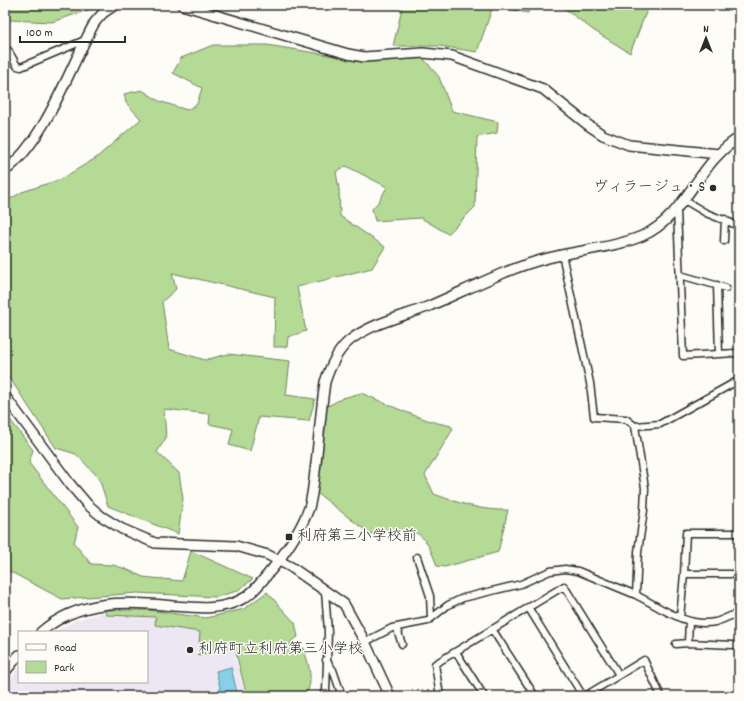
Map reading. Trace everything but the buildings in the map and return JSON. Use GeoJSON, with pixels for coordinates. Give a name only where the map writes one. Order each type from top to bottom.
{"type":"FeatureCollection","features":[{"type":"Feature","properties":{"kind":"street"},"geometry":{"type":"LineString","coordinates":[[5,171],[23,154],[45,120],[95,22],[115,5]]}},
{"type":"Feature","properties":{"kind":"street"},"geometry":{"type":"LineString","coordinates":[[182,5],[359,56],[423,53],[452,56],[543,89],[588,126],[615,140],[629,145],[719,154]]}},
{"type":"Feature","properties":{"kind":"street"},"geometry":{"type":"LineString","coordinates":[[8,50],[17,66],[21,67],[85,40]]}},
{"type":"Feature","properties":{"kind":"street"},"geometry":{"type":"LineString","coordinates":[[42,631],[58,620],[78,611],[97,605],[121,602],[214,608],[231,604],[252,592],[279,560],[298,531],[309,507],[313,486],[325,382],[330,367],[348,342],[370,328],[440,301],[509,270],[562,254],[642,236],[660,226],[677,210],[705,169],[719,154],[739,138]]}},
{"type":"Feature","properties":{"kind":"street"},"geometry":{"type":"LineString","coordinates":[[684,200],[706,214],[725,219],[739,226]]}},
{"type":"Feature","properties":{"kind":"street"},"geometry":{"type":"LineString","coordinates":[[677,210],[683,356],[736,353]]}},
{"type":"Feature","properties":{"kind":"street"},"geometry":{"type":"LineString","coordinates":[[724,241],[725,219]]}},
{"type":"Feature","properties":{"kind":"street"},"geometry":{"type":"LineString","coordinates":[[562,254],[590,383],[594,417],[626,420],[635,426],[660,424],[739,380]]}},
{"type":"Feature","properties":{"kind":"street"},"geometry":{"type":"LineString","coordinates":[[680,275],[726,288]]}},
{"type":"Feature","properties":{"kind":"street"},"geometry":{"type":"LineString","coordinates":[[717,285],[720,354]]}},
{"type":"Feature","properties":{"kind":"street"},"geometry":{"type":"LineString","coordinates":[[5,396],[70,484],[87,504],[101,516],[122,529],[154,543],[236,546],[268,555],[279,560],[344,604],[365,642],[390,696]]}},
{"type":"Feature","properties":{"kind":"street"},"geometry":{"type":"LineString","coordinates":[[635,426],[645,488],[644,510],[638,552],[636,594]]}},
{"type":"Feature","properties":{"kind":"street"},"geometry":{"type":"LineString","coordinates":[[680,618],[686,533],[739,533]]}},
{"type":"Feature","properties":{"kind":"street"},"geometry":{"type":"LineString","coordinates":[[417,557],[430,596],[431,618]]}},
{"type":"Feature","properties":{"kind":"street"},"geometry":{"type":"LineString","coordinates":[[365,642],[396,627],[428,621],[448,605],[464,598],[521,584],[550,571],[565,569],[578,571],[636,594],[680,618],[689,621],[700,623],[715,622],[739,614]]}},
{"type":"Feature","properties":{"kind":"street"},"geometry":{"type":"LineString","coordinates":[[684,574],[739,574]]}},
{"type":"Feature","properties":{"kind":"street"},"geometry":{"type":"LineString","coordinates":[[440,696],[435,664],[564,586],[620,675]]}},
{"type":"Feature","properties":{"kind":"street"},"geometry":{"type":"LineString","coordinates":[[321,696],[326,692],[328,632],[325,591]]}},
{"type":"Feature","properties":{"kind":"street"},"geometry":{"type":"LineString","coordinates":[[528,607],[584,696],[644,660],[661,696]]}},
{"type":"Feature","properties":{"kind":"street"},"geometry":{"type":"LineString","coordinates":[[688,643],[689,621]]}},
{"type":"Feature","properties":{"kind":"street"},"geometry":{"type":"LineString","coordinates":[[396,627],[402,644]]}},
{"type":"Feature","properties":{"kind":"street"},"geometry":{"type":"LineString","coordinates":[[492,629],[535,696]]}},
{"type":"Feature","properties":{"kind":"street"},"geometry":{"type":"LineString","coordinates":[[676,644],[688,643],[733,645]]}},
{"type":"Feature","properties":{"kind":"street"},"geometry":{"type":"LineString","coordinates":[[456,652],[484,696]]}},
{"type":"Feature","properties":{"kind":"street"},"geometry":{"type":"LineString","coordinates":[[5,672],[18,656]]}},
{"type":"Feature","properties":{"kind":"street"},"geometry":{"type":"LineString","coordinates":[[326,660],[333,670],[342,696]]}},
{"type":"Feature","properties":{"kind":"shaded area","name":"利府町立利府第三小学校"},"geometry":{"type":"Polygon","coordinates":[[[108,611],[206,618],[224,616],[246,696],[12,696],[6,686],[18,668],[18,683],[148,683],[148,631],[55,631],[76,620],[108,611]]]}},
{"type":"Feature","properties":{"kind":"green space"},"geometry":{"type":"Polygon","coordinates":[[[5,5],[103,5],[52,22],[10,20],[5,27],[5,5]]]}},
{"type":"Feature","properties":{"kind":"green space"},"geometry":{"type":"Polygon","coordinates":[[[403,5],[530,5],[528,13],[493,6],[477,52],[440,46],[393,46],[403,5]]]}},
{"type":"Feature","properties":{"kind":"green space"},"geometry":{"type":"Polygon","coordinates":[[[560,5],[649,5],[630,53],[593,30],[560,5]]]}},
{"type":"Feature","properties":{"kind":"green space"},"geometry":{"type":"Polygon","coordinates":[[[213,45],[267,45],[365,61],[423,58],[439,77],[452,111],[498,122],[497,133],[477,137],[475,207],[448,234],[421,218],[375,221],[372,209],[379,201],[387,187],[346,166],[336,172],[339,189],[340,216],[385,247],[372,268],[297,287],[306,331],[288,337],[287,347],[274,347],[275,297],[172,273],[176,289],[162,302],[169,349],[205,360],[228,354],[290,361],[286,395],[315,399],[309,421],[259,417],[250,451],[229,445],[233,429],[209,424],[210,414],[164,409],[166,438],[157,452],[179,473],[183,499],[178,534],[108,506],[99,478],[76,454],[56,448],[11,380],[5,375],[5,202],[22,192],[61,179],[96,158],[141,119],[126,103],[124,94],[142,90],[159,101],[187,110],[197,104],[202,88],[173,73],[181,58],[213,45]]]}},
{"type":"Feature","properties":{"kind":"green space"},"geometry":{"type":"Polygon","coordinates":[[[361,393],[405,412],[451,426],[453,429],[425,475],[434,494],[479,508],[508,510],[498,552],[445,567],[437,566],[426,541],[420,535],[405,531],[370,534],[317,493],[324,408],[343,398],[361,393]]]}},
{"type":"Feature","properties":{"kind":"green space"},"geometry":{"type":"Polygon","coordinates":[[[5,413],[33,450],[29,463],[78,527],[74,543],[91,564],[113,565],[143,577],[182,581],[191,551],[253,579],[237,591],[216,597],[137,593],[62,599],[5,569],[5,413]]]}},
{"type":"Feature","properties":{"kind":"green space"},"geometry":{"type":"Polygon","coordinates":[[[267,592],[295,623],[298,637],[290,644],[293,651],[304,648],[310,672],[310,684],[305,696],[247,696],[234,646],[198,655],[200,632],[155,625],[156,617],[106,615],[105,610],[149,610],[206,618],[244,609],[267,592]]]}},
{"type":"Feature","properties":{"kind":"water"},"geometry":{"type":"Polygon","coordinates":[[[231,667],[237,693],[222,696],[216,671],[231,667]]]}},
{"type":"Feature","properties":{"kind":"place","name":"ヴィラージュ・S"},"geometry":{"type":"Point","coordinates":[713,188]}},
{"type":"Feature","properties":{"kind":"place","name":"利府第三小学校前"},"geometry":{"type":"Point","coordinates":[289,537]}},
{"type":"Feature","properties":{"kind":"place","name":"利府町立利府第三小学校"},"geometry":{"type":"Point","coordinates":[190,650]}}]}
